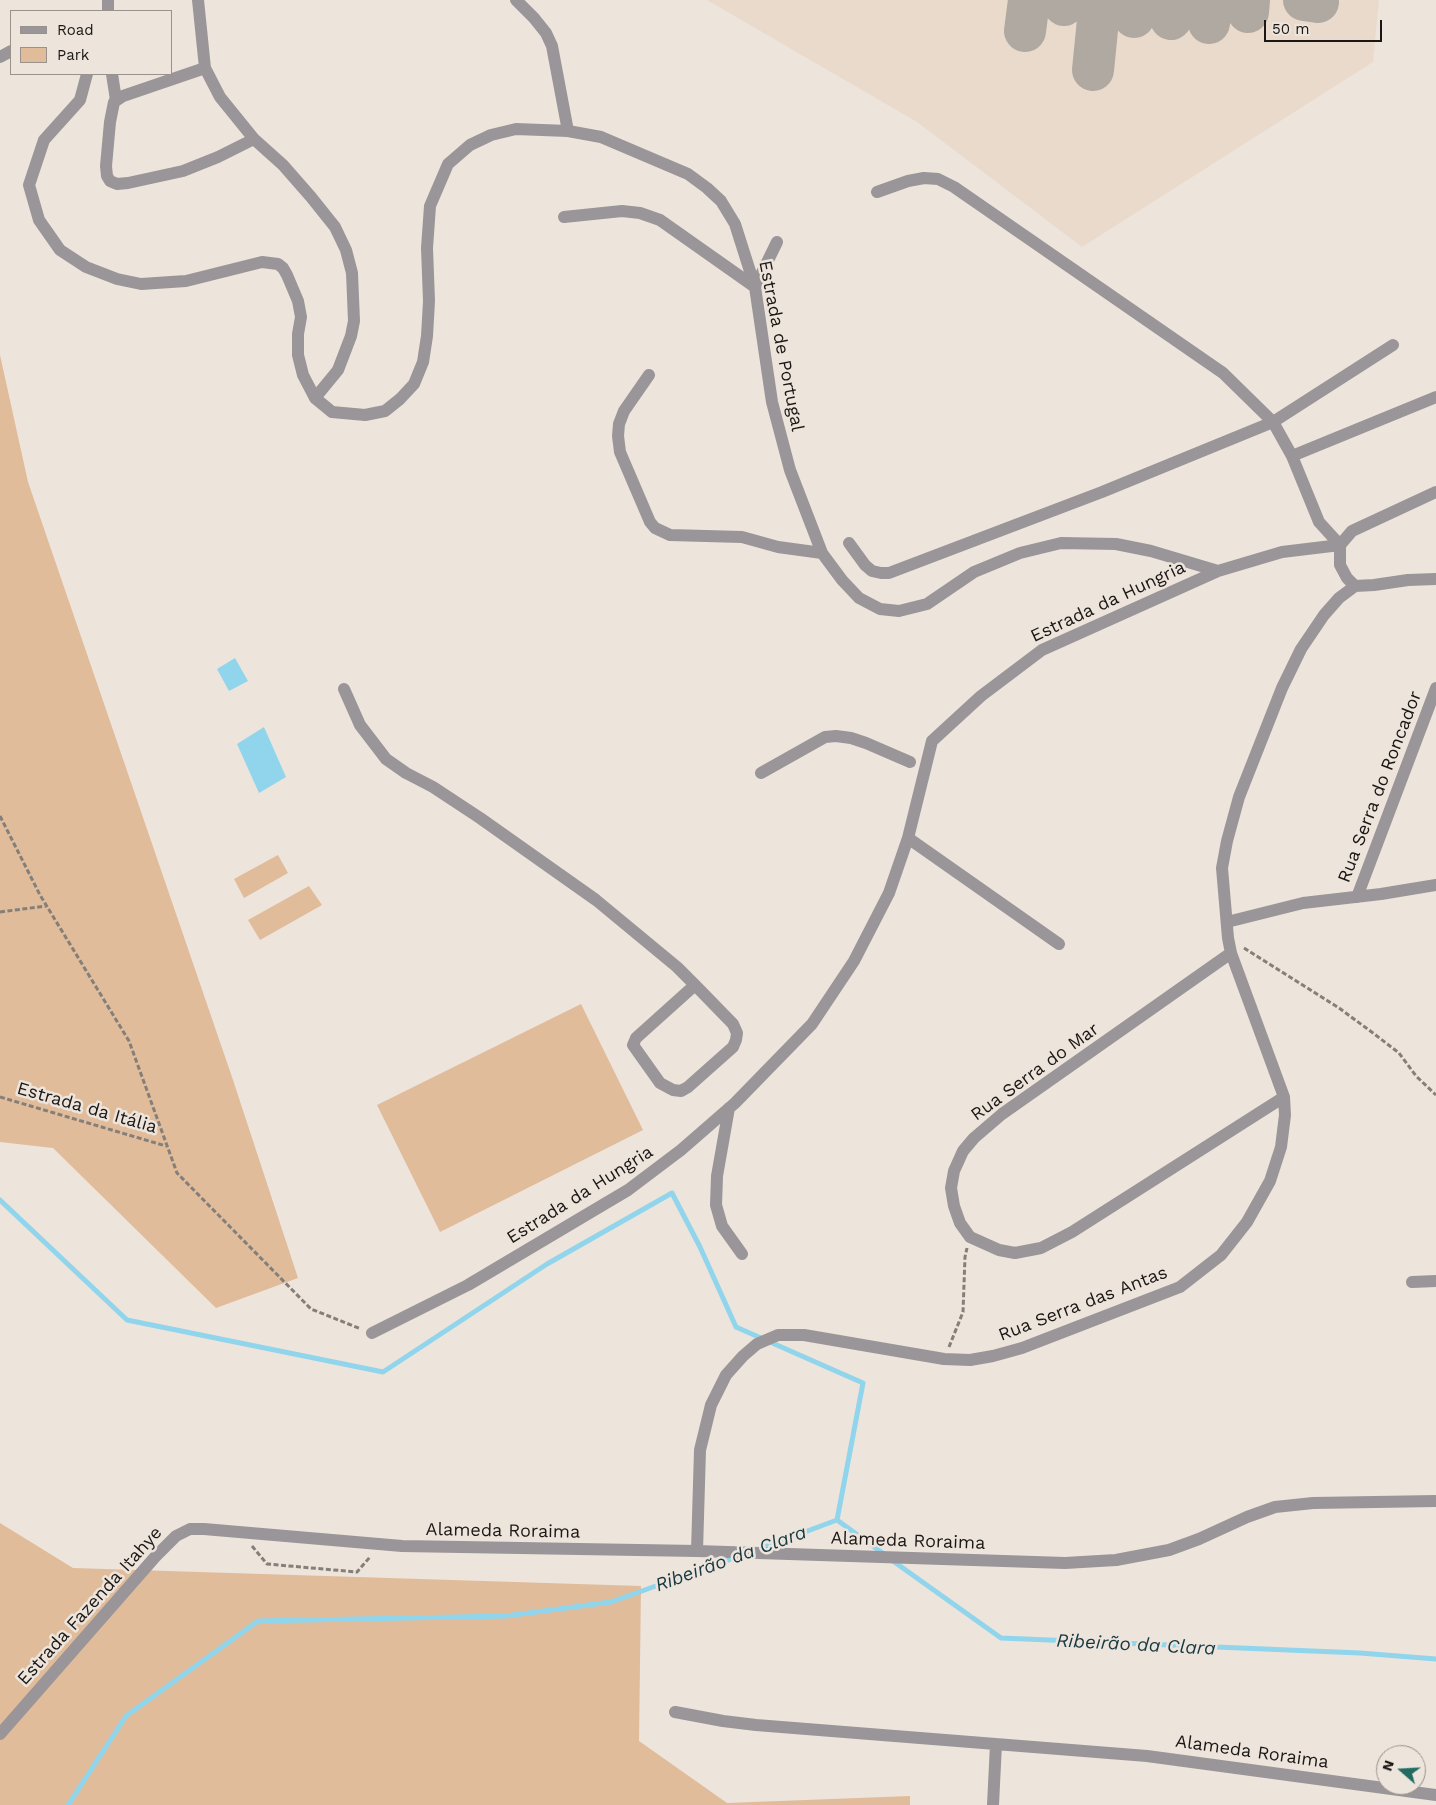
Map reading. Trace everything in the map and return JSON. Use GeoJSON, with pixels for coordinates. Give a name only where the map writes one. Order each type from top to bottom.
{"type":"FeatureCollection","features":[{"type":"Feature","properties":{"kind":"street"},"geometry":{"type":"LineString","coordinates":[[198,0],[205,68],[220,97],[254,139],[283,165],[311,197],[335,227],[346,250],[352,274],[354,322],[351,336],[338,370],[315,398]]}},
{"type":"Feature","properties":{"kind":"street"},"geometry":{"type":"LineString","coordinates":[[516,0],[546,33],[552,46],[568,131]]}},
{"type":"Feature","properties":{"kind":"street"},"geometry":{"type":"LineString","coordinates":[[116,100],[205,68]]}},
{"type":"Feature","properties":{"kind":"street","name":"Estrada de Portugal"},"geometry":{"type":"LineString","coordinates":[[87,75],[80,100],[44,140],[29,185],[39,220],[60,250],[86,267],[117,279],[141,284],[186,281],[262,262],[278,264],[287,275],[298,302],[301,316],[298,334],[298,355],[303,375],[315,398],[332,412],[365,416],[385,411],[414,384],[423,362],[427,336],[429,301],[427,248],[430,206],[448,164],[470,145],[491,135],[516,130],[568,131],[601,137],[688,174],[707,188],[721,202],[735,224],[755,288],[772,402],[790,470],[822,553],[842,580],[859,598],[880,609],[899,611],[927,604],[974,572],[1020,553],[1061,544],[1116,544],[1151,551],[1218,570]]}},
{"type":"Feature","properties":{"kind":"street"},"geometry":{"type":"LineString","coordinates":[[112,75],[116,100],[110,122],[106,166],[107,176],[117,184],[154,178],[182,170],[254,139]]}},
{"type":"Feature","properties":{"kind":"street"},"geometry":{"type":"LineString","coordinates":[[878,192],[908,181],[924,178],[938,180],[954,187],[1223,373],[1273,422],[1292,456],[1319,522],[1340,545]]}},
{"type":"Feature","properties":{"kind":"street"},"geometry":{"type":"LineString","coordinates":[[564,217],[622,211],[640,213],[660,220],[755,288],[777,242]]}},
{"type":"Feature","properties":{"kind":"street"},"geometry":{"type":"LineString","coordinates":[[849,542],[865,565],[872,571],[889,573],[1102,492],[1273,422],[1393,345]]}},
{"type":"Feature","properties":{"kind":"street"},"geometry":{"type":"LineString","coordinates":[[649,375],[624,411],[619,424],[618,436],[620,452],[650,522],[655,528],[670,534],[742,537],[778,547],[822,553]]}},
{"type":"Feature","properties":{"kind":"street"},"geometry":{"type":"LineString","coordinates":[[1292,456],[1436,398]]}},
{"type":"Feature","properties":{"kind":"street"},"geometry":{"type":"LineString","coordinates":[[1436,492],[1352,531],[1340,545],[1340,565],[1347,578],[1355,586],[1436,579]]}},
{"type":"Feature","properties":{"kind":"street","name":"Estrada da Hungria"},"geometry":{"type":"LineString","coordinates":[[372,1333],[468,1284],[628,1190],[681,1150],[729,1108],[812,1024],[854,960],[889,893],[908,838],[932,740],[981,696],[1042,650],[1218,570],[1282,552],[1340,545]]}},
{"type":"Feature","properties":{"kind":"street","name":"Rua Serra das Antas"},"geometry":{"type":"LineString","coordinates":[[697,1551],[700,1450],[711,1405],[726,1375],[756,1344],[778,1335],[804,1335],[944,1359],[970,1360],[993,1356],[1022,1348],[1180,1286],[1220,1255],[1247,1222],[1270,1181],[1281,1147],[1285,1115],[1284,1097],[1231,953],[1226,922],[1222,868],[1226,841],[1239,797],[1282,688],[1301,649],[1324,615],[1339,598],[1355,586]]}},
{"type":"Feature","properties":{"kind":"street","name":"Rua Serra do Roncador"},"geometry":{"type":"LineString","coordinates":[[1357,897],[1436,688]]}},
{"type":"Feature","properties":{"kind":"street"},"geometry":{"type":"LineString","coordinates":[[344,689],[360,725],[386,759],[480,818],[596,900],[696,985],[733,1024],[737,1032],[733,1046],[688,1087],[681,1091],[672,1090],[660,1083],[633,1045],[636,1038],[696,985]]}},
{"type":"Feature","properties":{"kind":"street"},"geometry":{"type":"LineString","coordinates":[[761,773],[825,737],[836,736],[866,743],[910,762]]}},
{"type":"Feature","properties":{"kind":"street"},"geometry":{"type":"LineString","coordinates":[[908,838],[1059,944]]}},
{"type":"Feature","properties":{"kind":"street"},"geometry":{"type":"LineString","coordinates":[[1226,922],[1303,903],[1436,885]]}},
{"type":"Feature","properties":{"kind":"street","name":"Rua Serra do Mar"},"geometry":{"type":"LineString","coordinates":[[970,1237],[960,1223],[954,1206],[952,1188],[954,1171],[963,1151],[974,1138],[1002,1114],[1231,953]]}},
{"type":"Feature","properties":{"kind":"street"},"geometry":{"type":"LineString","coordinates":[[970,1237],[999,1250],[1015,1253],[1041,1248],[1072,1232],[1284,1097]]}},
{"type":"Feature","properties":{"kind":"street"},"geometry":{"type":"LineString","coordinates":[[729,1108],[717,1176],[716,1205],[722,1226],[742,1254]]}},
{"type":"Feature","properties":{"kind":"street"},"geometry":{"type":"LineString","coordinates":[[1412,1282],[1436,1281]]}},
{"type":"Feature","properties":{"kind":"street","name":"Alameda Roraima"},"geometry":{"type":"LineString","coordinates":[[190,1530],[204,1528],[402,1546],[697,1551],[1065,1563],[1116,1560],[1169,1550],[1199,1539],[1247,1517],[1275,1508],[1314,1503],[1436,1502]]}},
{"type":"Feature","properties":{"kind":"street","name":"Estrada Fazenda Itahye"},"geometry":{"type":"LineString","coordinates":[[0,1734],[155,1557],[176,1536],[190,1530]]}},
{"type":"Feature","properties":{"kind":"street","name":"Alameda Roraima"},"geometry":{"type":"LineString","coordinates":[[675,1712],[742,1724],[1147,1756],[1436,1795]]}},
{"type":"Feature","properties":{"kind":"street"},"geometry":{"type":"LineString","coordinates":[[993,1805],[996,1744]]}},
{"type":"Feature","properties":{"kind":"path"},"geometry":{"type":"LineString","coordinates":[[0,816],[46,906],[129,1041],[176,1174],[311,1309],[372,1333]]}},
{"type":"Feature","properties":{"kind":"path"},"geometry":{"type":"LineString","coordinates":[[0,912],[46,906]]}},
{"type":"Feature","properties":{"kind":"path"},"geometry":{"type":"LineString","coordinates":[[1228,938],[1339,1008],[1373,1033],[1399,1053],[1416,1076],[1436,1095]]}},
{"type":"Feature","properties":{"kind":"path","name":"Estrada da Itália"},"geometry":{"type":"LineString","coordinates":[[0,1097],[166,1146]]}},
{"type":"Feature","properties":{"kind":"path"},"geometry":{"type":"LineString","coordinates":[[944,1359],[963,1312],[965,1257],[970,1237]]}},
{"type":"Feature","properties":{"kind":"path"},"geometry":{"type":"LineString","coordinates":[[240,1532],[267,1564],[357,1572],[380,1545]]}},
{"type":"Feature","properties":{"kind":"shaded area"},"geometry":{"type":"Polygon","coordinates":[[[707,0],[1379,0],[1373,62],[1082,247],[917,122],[707,0]]]}},
{"type":"Feature","properties":{"kind":"green space"},"geometry":{"type":"Polygon","coordinates":[[[0,355],[28,482],[233,1080],[298,1278],[216,1308],[53,1148],[0,1142],[0,355]]]}},
{"type":"Feature","properties":{"kind":"green space"},"geometry":{"type":"Polygon","coordinates":[[[278,855],[288,873],[244,898],[234,879],[278,855]]]}},
{"type":"Feature","properties":{"kind":"green space"},"geometry":{"type":"Polygon","coordinates":[[[309,886],[322,905],[260,940],[248,920],[309,886]]]}},
{"type":"Feature","properties":{"kind":"green space"},"geometry":{"type":"Polygon","coordinates":[[[581,1004],[643,1130],[440,1232],[377,1105],[581,1004]]]}},
{"type":"Feature","properties":{"kind":"green space"},"geometry":{"type":"Polygon","coordinates":[[[0,1523],[73,1568],[641,1586],[639,1741],[727,1803],[910,1796],[910,1805],[0,1805],[0,1523]]]}},
{"type":"Feature","properties":{"kind":"water"},"geometry":{"type":"Polygon","coordinates":[[[235,658],[248,681],[229,691],[217,669],[235,658]]]}},
{"type":"Feature","properties":{"kind":"water"},"geometry":{"type":"Polygon","coordinates":[[[264,727],[286,777],[259,793],[237,744],[264,727]]]}},
{"type":"Feature","properties":{"kind":"waterway"},"geometry":{"type":"LineString","coordinates":[[0,1200],[127,1320],[383,1372],[547,1264],[672,1193],[700,1247],[736,1327],[863,1383],[837,1520]]}},
{"type":"Feature","properties":{"kind":"waterway","name":"Ribeirão da Clara"},"geometry":{"type":"LineString","coordinates":[[759,1549],[837,1520],[884,1554]]}},
{"type":"Feature","properties":{"kind":"waterway","name":"Ribeirão da Clara"},"geometry":{"type":"LineString","coordinates":[[68,1805],[126,1716],[258,1621],[506,1616],[611,1602],[737,1557]]}},
{"type":"Feature","properties":{"kind":"waterway","name":"Ribeirão da Clara"},"geometry":{"type":"LineString","coordinates":[[893,1561],[1001,1638],[1360,1653],[1436,1659]]}},
{"type":"Feature","properties":{"kind":"taxiway"},"geometry":{"type":"LineString","coordinates":[[1025,31],[1029,0]]}},
{"type":"Feature","properties":{"kind":"taxiway"},"geometry":{"type":"LineString","coordinates":[[1064,0],[1064,5]]}},
{"type":"Feature","properties":{"kind":"taxiway"},"geometry":{"type":"LineString","coordinates":[[1093,70],[1100,0]]}},
{"type":"Feature","properties":{"kind":"taxiway"},"geometry":{"type":"LineString","coordinates":[[1134,17],[1136,0]]}},
{"type":"Feature","properties":{"kind":"taxiway"},"geometry":{"type":"LineString","coordinates":[[1171,19],[1173,0]]}},
{"type":"Feature","properties":{"kind":"taxiway"},"geometry":{"type":"LineString","coordinates":[[1209,23],[1212,0]]}},
{"type":"Feature","properties":{"kind":"taxiway"},"geometry":{"type":"LineString","coordinates":[[1248,12],[1249,0]]}},
{"type":"Feature","properties":{"kind":"taxiway"},"geometry":{"type":"LineString","coordinates":[[1304,0],[1318,2]]}}]}
